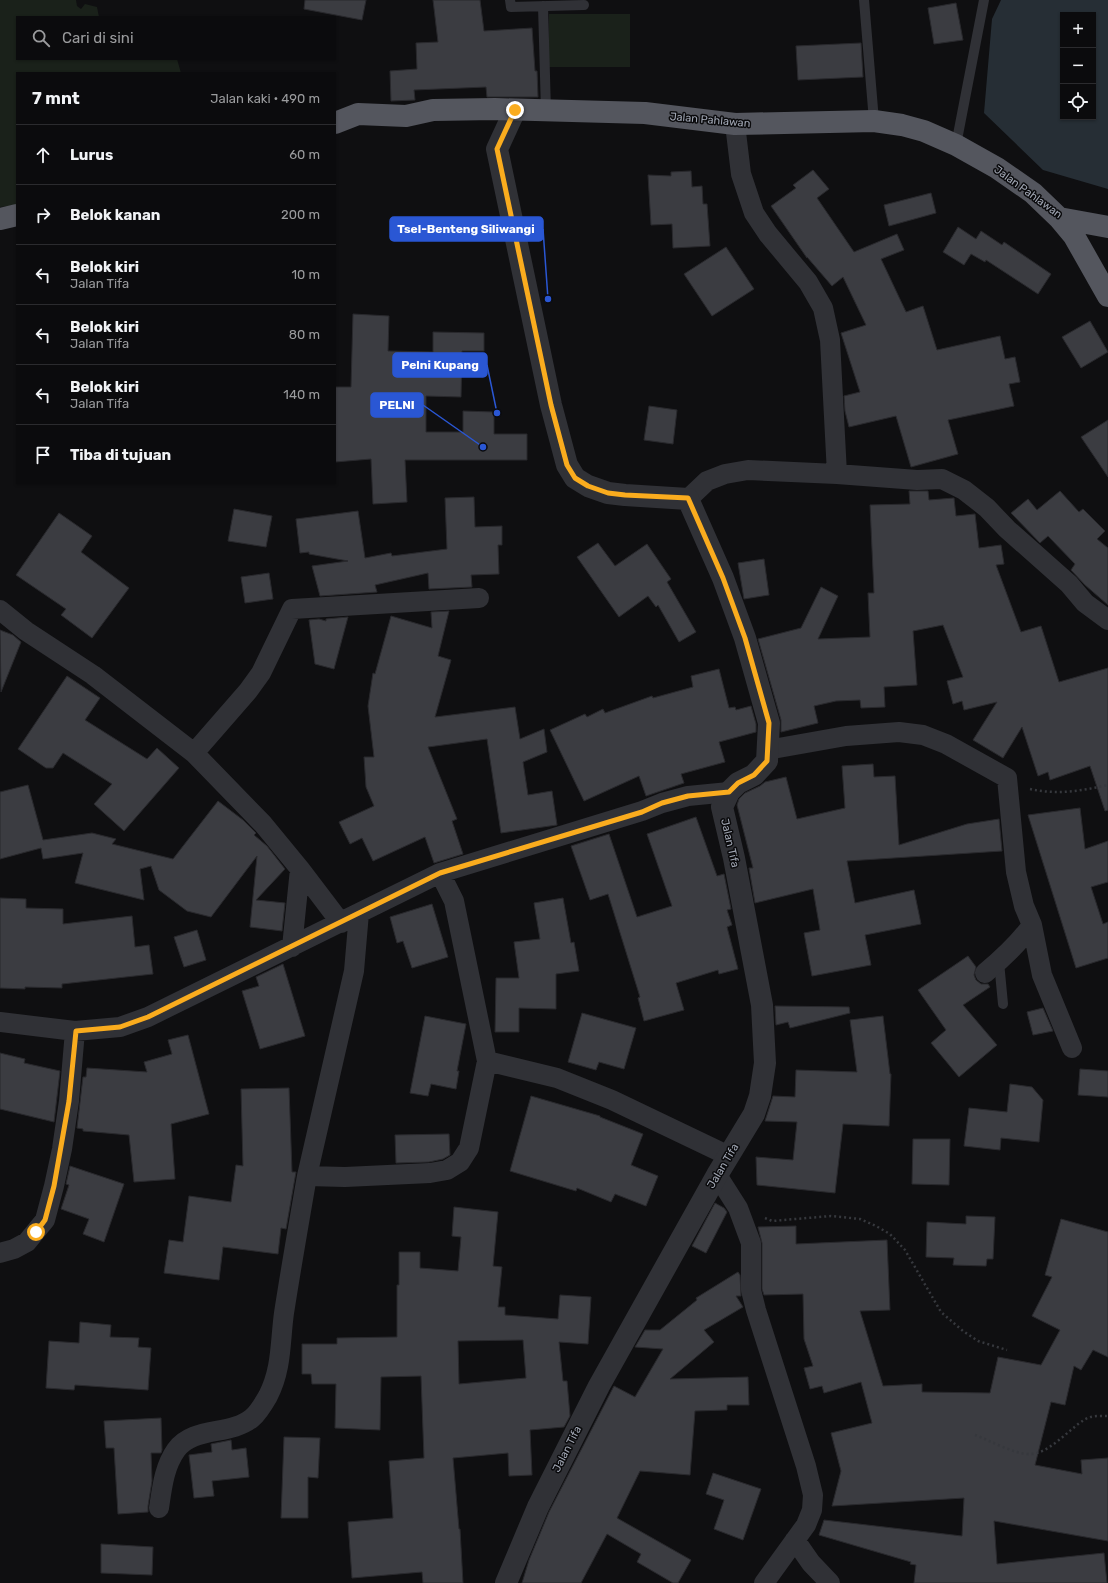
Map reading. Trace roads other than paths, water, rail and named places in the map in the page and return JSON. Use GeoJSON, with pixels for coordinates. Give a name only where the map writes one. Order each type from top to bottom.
{"type":"FeatureCollection","features":[{"type":"Feature","properties":{"kind":"highway","name":"Jalan Pahlawan"},"geometry":{"type":"LineString","coordinates":[[336,124],[358,114],[406,116],[433,110],[495,109],[645,113],[735,124],[874,121],[902,125],[924,131],[956,145],[997,168],[1027,189],[1059,218],[1108,227]]}},
{"type":"Feature","properties":{"kind":"highway"},"geometry":{"type":"LineString","coordinates":[[0,220],[16,215]]}},
{"type":"Feature","properties":{"kind":"highway"},"geometry":{"type":"LineString","coordinates":[[1059,218],[1074,236],[1108,296]]}},
{"type":"Feature","properties":{"kind":"street"},"geometry":{"type":"LineString","coordinates":[[515,110],[497,149],[551,405],[567,465],[575,478],[588,486],[608,493],[688,498],[707,481],[725,474],[748,470],[837,474],[917,480],[942,479],[964,490],[987,508],[1007,529],[1069,584],[1085,603],[1108,620]]}},
{"type":"Feature","properties":{"kind":"street"},"geometry":{"type":"LineString","coordinates":[[735,124],[741,174],[754,213],[768,234],[808,282],[823,308],[830,340],[837,474]]}},
{"type":"Feature","properties":{"kind":"street"},"geometry":{"type":"LineString","coordinates":[[0,1022],[76,1031],[120,1027],[148,1017],[440,873],[642,812],[668,801],[688,796],[729,792],[738,783],[754,775],[764,766],[767,761],[769,723],[745,638],[723,578],[688,498]]}},
{"type":"Feature","properties":{"kind":"street"},"geometry":{"type":"LineString","coordinates":[[194,752],[261,674],[292,609],[479,598]]}},
{"type":"Feature","properties":{"kind":"street"},"geometry":{"type":"LineString","coordinates":[[0,610],[26,631],[93,676],[194,752],[263,824],[300,869],[341,923]]}},
{"type":"Feature","properties":{"kind":"street"},"geometry":{"type":"LineString","coordinates":[[767,750],[846,736],[899,732],[923,735],[946,744],[1007,778],[1016,872],[1024,906],[1032,925],[1042,975],[1072,1048]]}},
{"type":"Feature","properties":{"kind":"street","name":"Jalan Tifa"},"geometry":{"type":"LineString","coordinates":[[506,1583],[538,1507],[599,1386],[717,1175],[754,1114],[760,1096],[765,1063],[762,1005],[734,858],[722,807],[729,792]]}},
{"type":"Feature","properties":{"kind":"street"},"geometry":{"type":"LineString","coordinates":[[292,947],[300,869]]}},
{"type":"Feature","properties":{"kind":"street"},"geometry":{"type":"LineString","coordinates":[[307,1176],[345,1177],[430,1173],[447,1170],[460,1162],[469,1148],[486,1062],[454,901],[440,873]]}},
{"type":"Feature","properties":{"kind":"street"},"geometry":{"type":"LineString","coordinates":[[159,1508],[164,1477],[176,1450],[185,1441],[196,1436],[233,1428],[245,1423],[253,1417],[268,1396],[275,1380],[281,1354],[284,1314],[307,1176],[354,971],[359,913]]}},
{"type":"Feature","properties":{"kind":"street"},"geometry":{"type":"LineString","coordinates":[[992,967],[1023,938],[1032,925]]}},
{"type":"Feature","properties":{"kind":"street"},"geometry":{"type":"LineString","coordinates":[[0,1253],[14,1249],[27,1242],[45,1220],[54,1186],[69,1101],[76,1031]]}},
{"type":"Feature","properties":{"kind":"street"},"geometry":{"type":"LineString","coordinates":[[486,1062],[557,1078],[612,1100],[729,1156]]}},
{"type":"Feature","properties":{"kind":"street"},"geometry":{"type":"LineString","coordinates":[[717,1175],[738,1208],[751,1243],[752,1290],[756,1310],[806,1466],[813,1495],[812,1510],[806,1525],[764,1583]]}},
{"type":"Feature","properties":{"kind":"street"},"geometry":{"type":"LineString","coordinates":[[794,1540],[811,1563],[830,1583]]}},
{"type":"Feature","properties":{"kind":"lane"},"geometry":{"type":"LineString","coordinates":[[510,0],[511,7],[584,5]]}},
{"type":"Feature","properties":{"kind":"lane"},"geometry":{"type":"LineString","coordinates":[[864,0],[874,121]]}},
{"type":"Feature","properties":{"kind":"lane"},"geometry":{"type":"LineString","coordinates":[[956,145],[984,0]]}},
{"type":"Feature","properties":{"kind":"lane"},"geometry":{"type":"LineString","coordinates":[[543,6],[546,111]]}},
{"type":"Feature","properties":{"kind":"lane"},"geometry":{"type":"LineString","coordinates":[[992,967],[1003,1004]]}},
{"type":"Feature","properties":{"kind":"place","name":"Tsel-Benteng Siliwangi"},"geometry":{"type":"Point","coordinates":[548,299]}},
{"type":"Feature","properties":{"kind":"place","name":"Pelni Kupang"},"geometry":{"type":"Point","coordinates":[497,413]}},
{"type":"Feature","properties":{"kind":"place","name":"PELNI"},"geometry":{"type":"Point","coordinates":[483,447]}}]}
